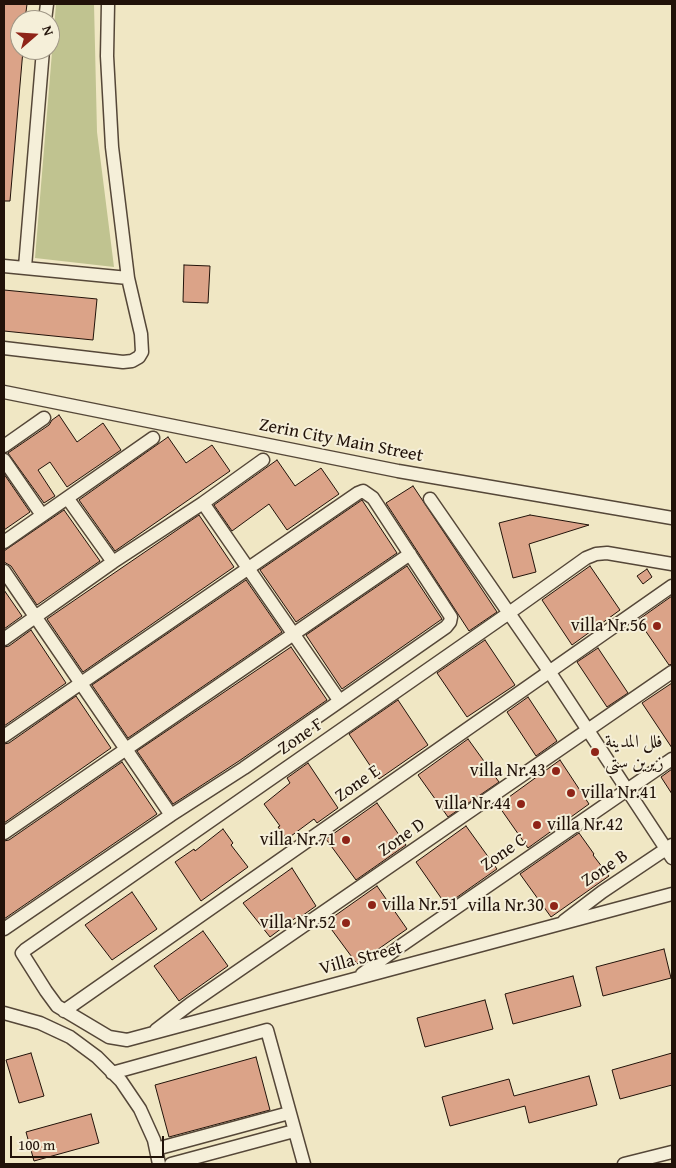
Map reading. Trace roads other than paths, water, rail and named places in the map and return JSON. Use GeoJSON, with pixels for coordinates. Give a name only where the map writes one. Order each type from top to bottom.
{"type":"FeatureCollection","features":[{"type":"Feature","properties":{"kind":"street"},"geometry":{"type":"LineString","coordinates":[[4,348],[123,362],[139,358],[142,352],[142,334],[128,278],[112,147],[107,56],[108,4]]}},
{"type":"Feature","properties":{"kind":"street"},"geometry":{"type":"LineString","coordinates":[[25,267],[42,60]]}},
{"type":"Feature","properties":{"kind":"street"},"geometry":{"type":"LineString","coordinates":[[4,266],[128,278]]}},
{"type":"Feature","properties":{"kind":"street","name":"Zerin City Main Street"},"geometry":{"type":"LineString","coordinates":[[4,392],[398,471],[672,518]]}},
{"type":"Feature","properties":{"kind":"street"},"geometry":{"type":"LineString","coordinates":[[4,446],[44,418]]}},
{"type":"Feature","properties":{"kind":"street"},"geometry":{"type":"LineString","coordinates":[[4,542],[153,438]]}},
{"type":"Feature","properties":{"kind":"street"},"geometry":{"type":"LineString","coordinates":[[4,460],[42,516]]}},
{"type":"Feature","properties":{"kind":"street"},"geometry":{"type":"LineString","coordinates":[[4,639],[263,460]]}},
{"type":"Feature","properties":{"kind":"street"},"geometry":{"type":"LineString","coordinates":[[4,736],[363,491],[373,498],[450,614],[451,620],[446,627],[244,768],[171,815],[4,929]]}},
{"type":"Feature","properties":{"kind":"street"},"geometry":{"type":"LineString","coordinates":[[68,498],[113,562]]}},
{"type":"Feature","properties":{"kind":"street"},"geometry":{"type":"LineString","coordinates":[[430,500],[549,671],[627,790],[670,851]]}},
{"type":"Feature","properties":{"kind":"street"},"geometry":{"type":"LineString","coordinates":[[203,503],[339,700]]}},
{"type":"Feature","properties":{"kind":"street","name":"Zone F"},"geometry":{"type":"LineString","coordinates":[[64,1011],[50,998],[25,960],[22,954],[25,950],[586,558],[596,554],[607,553],[672,564]]}},
{"type":"Feature","properties":{"kind":"street"},"geometry":{"type":"LineString","coordinates":[[4,833],[410,554]]}},
{"type":"Feature","properties":{"kind":"street"},"geometry":{"type":"LineString","coordinates":[[4,571],[127,748],[171,815]]}},
{"type":"Feature","properties":{"kind":"street","name":"Zone E"},"geometry":{"type":"LineString","coordinates":[[64,1011],[672,586]]}},
{"type":"Feature","properties":{"kind":"street","name":"Zone D"},"geometry":{"type":"LineString","coordinates":[[152,1033],[190,1004],[672,672]]}},
{"type":"Feature","properties":{"kind":"street","name":"Zone C"},"geometry":{"type":"LineString","coordinates":[[357,978],[672,759]]}},
{"type":"Feature","properties":{"kind":"street","name":"Zone B"},"geometry":{"type":"LineString","coordinates":[[560,924],[588,902],[670,851]]}},
{"type":"Feature","properties":{"kind":"street","name":"Villa Street"},"geometry":{"type":"LineString","coordinates":[[64,1011],[109,1037],[127,1040],[672,894]]}},
{"type":"Feature","properties":{"kind":"street"},"geometry":{"type":"LineString","coordinates":[[4,1013],[40,1023],[70,1037],[98,1057],[121,1081],[140,1109],[154,1140],[159,1164]]}},
{"type":"Feature","properties":{"kind":"street"},"geometry":{"type":"LineString","coordinates":[[112,1072],[267,1030],[304,1164]]}},
{"type":"Feature","properties":{"kind":"street"},"geometry":{"type":"LineString","coordinates":[[98,1057],[109,1037]]}},
{"type":"Feature","properties":{"kind":"street"},"geometry":{"type":"LineString","coordinates":[[156,1149],[289,1113]]}},
{"type":"Feature","properties":{"kind":"street"},"geometry":{"type":"LineString","coordinates":[[171,1164],[294,1130]]}},
{"type":"Feature","properties":{"kind":"street"},"geometry":{"type":"LineString","coordinates":[[624,1164],[672,1152]]}},
{"type":"Feature","properties":{"kind":"place","name":"villa Nr.56"},"geometry":{"type":"Point","coordinates":[657,626]}},
{"type":"Feature","properties":{"kind":"place","name":"فلل المدينة زیرین ستی"},"geometry":{"type":"Point","coordinates":[595,752]}},
{"type":"Feature","properties":{"kind":"place","name":"villa Nr.43"},"geometry":{"type":"Point","coordinates":[556,771]}},
{"type":"Feature","properties":{"kind":"place","name":"villa Nr.41"},"geometry":{"type":"Point","coordinates":[571,793]}},
{"type":"Feature","properties":{"kind":"place","name":"villa Nr.44"},"geometry":{"type":"Point","coordinates":[521,804]}},
{"type":"Feature","properties":{"kind":"place","name":"villa Nr.42"},"geometry":{"type":"Point","coordinates":[537,825]}},
{"type":"Feature","properties":{"kind":"place","name":"villa Nr.71"},"geometry":{"type":"Point","coordinates":[346,840]}},
{"type":"Feature","properties":{"kind":"place","name":"villa Nr.51"},"geometry":{"type":"Point","coordinates":[372,905]}},
{"type":"Feature","properties":{"kind":"place","name":"villa Nr.30"},"geometry":{"type":"Point","coordinates":[554,906]}},
{"type":"Feature","properties":{"kind":"place","name":"villa Nr.52"},"geometry":{"type":"Point","coordinates":[346,923]}}]}
